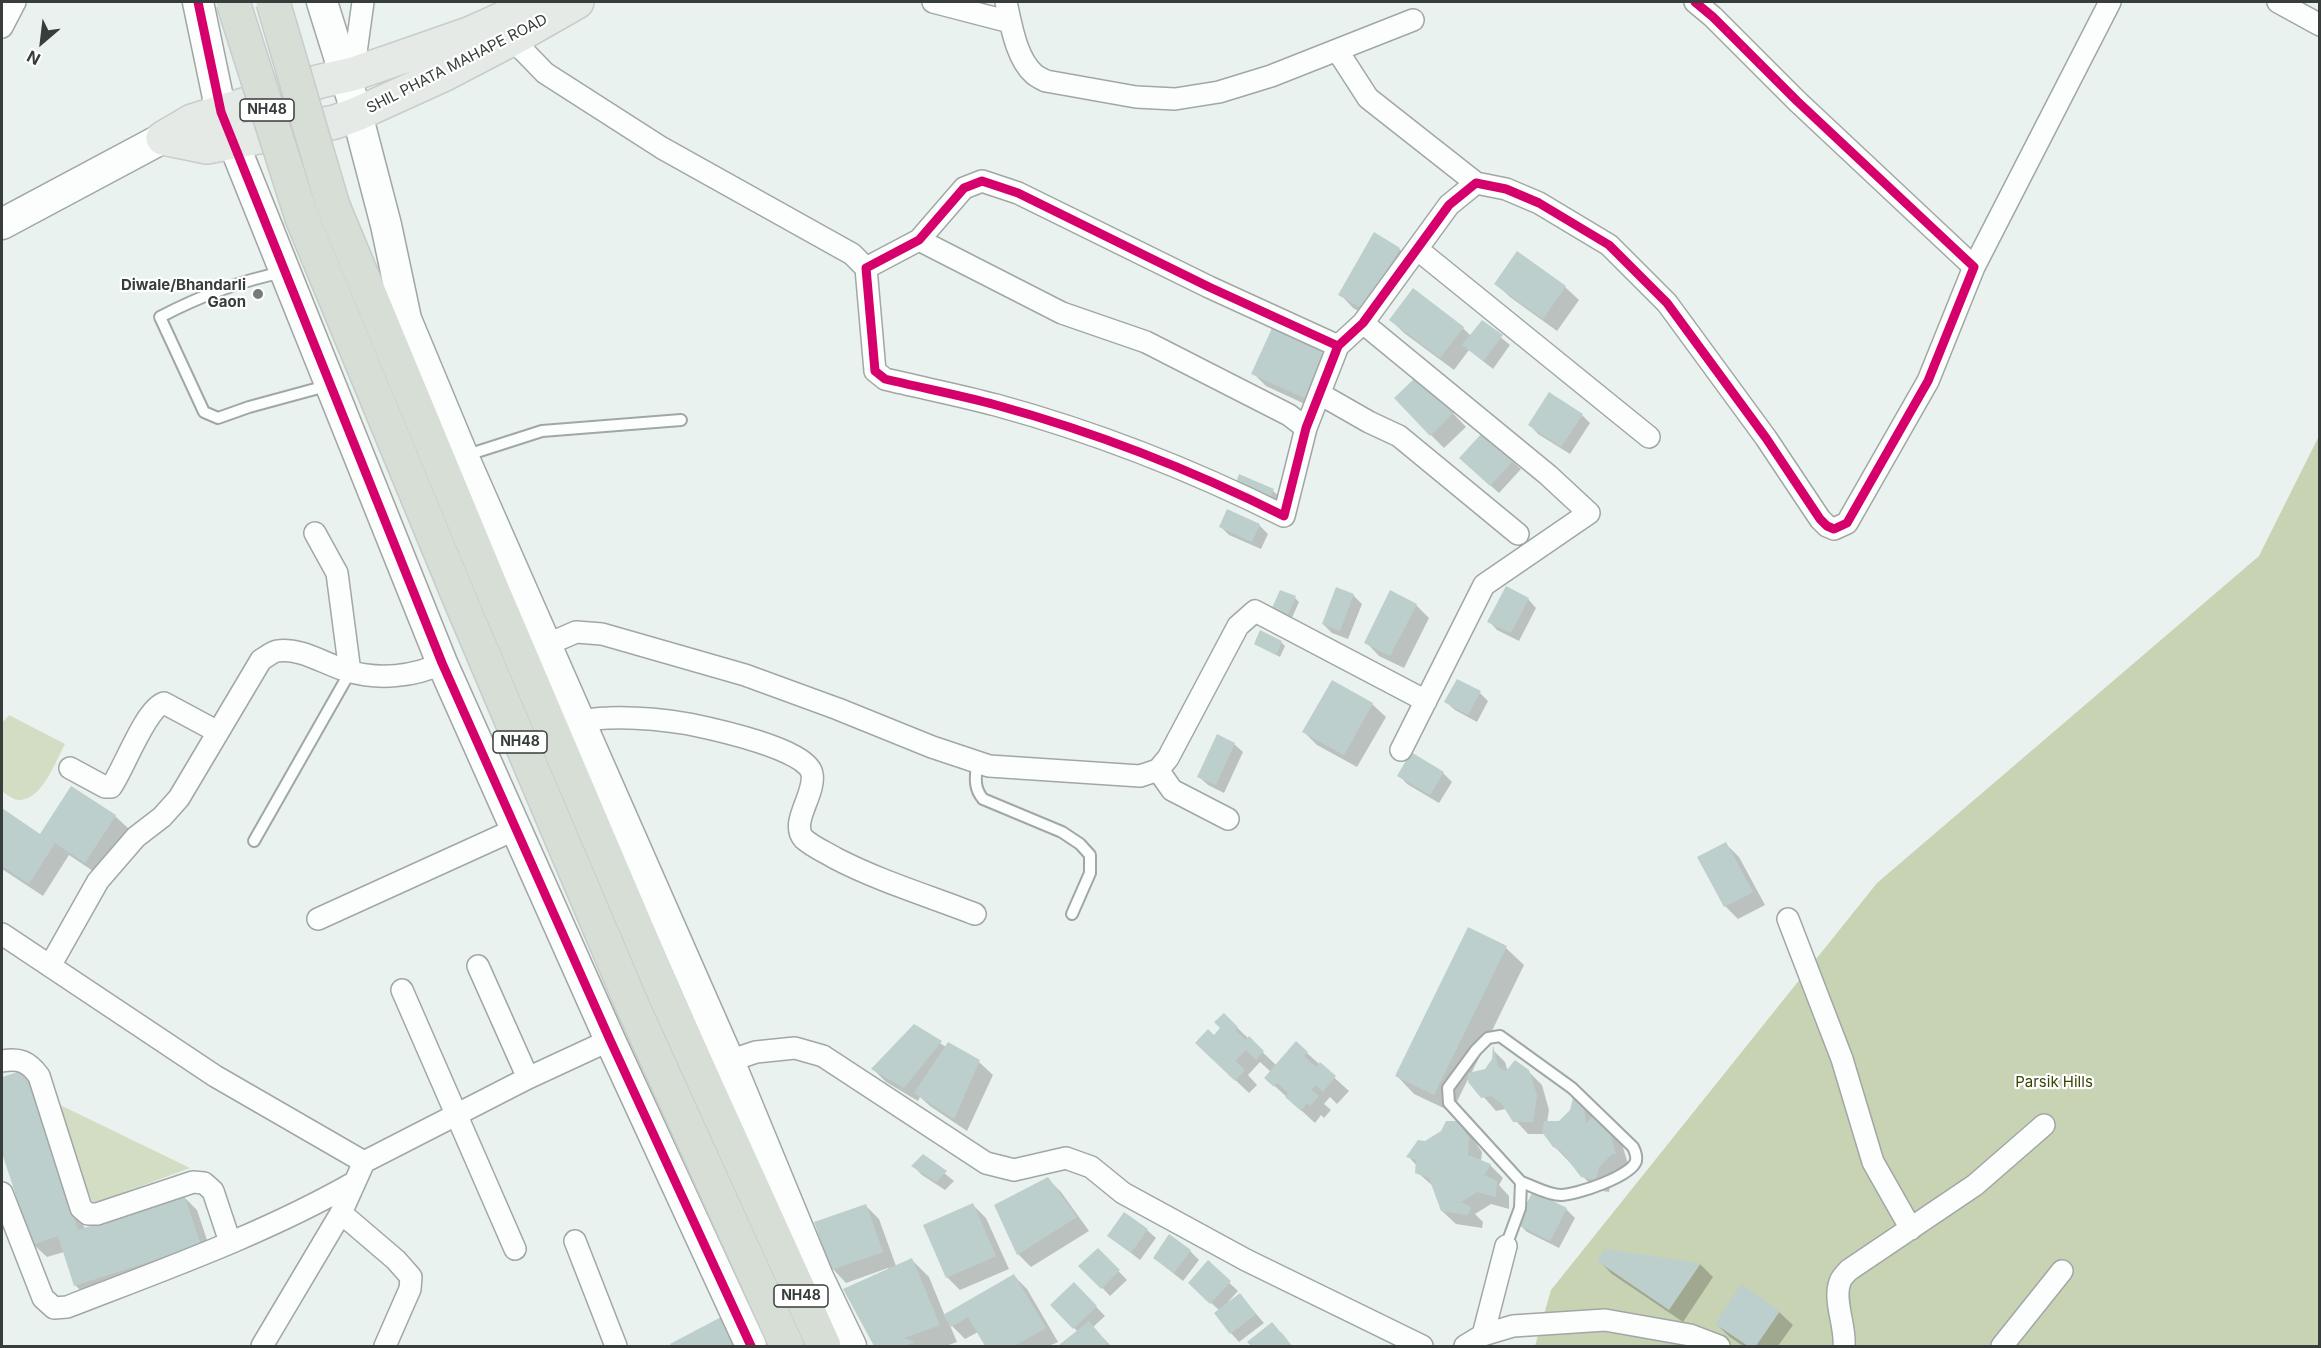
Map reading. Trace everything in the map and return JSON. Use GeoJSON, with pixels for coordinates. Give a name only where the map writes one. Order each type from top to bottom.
{"type":"FeatureCollection","features":[{"type":"Feature","properties":{"kind":"highway","name":"NH48"},"geometry":{"type":"LineString","coordinates":[[234,2],[302,219],[633,1009],[787,1347]]}},
{"type":"Feature","properties":{"kind":"highway","name":"NH48"},"geometry":{"type":"LineString","coordinates":[[273,2],[333,206],[660,984],[824,1347]]}},
{"type":"Feature","properties":{"kind":"main road","name":"SHIL PHATA MAHAPE ROAD"},"geometry":{"type":"LineString","coordinates":[[164,138],[192,121],[321,81],[349,75],[471,33],[540,2]]}},
{"type":"Feature","properties":{"kind":"main road","name":"SHIL PHATA MAHAPE ROAD"},"geometry":{"type":"LineString","coordinates":[[164,138],[207,147],[335,122],[444,74],[577,2]]}},
{"type":"Feature","properties":{"kind":"street"},"geometry":{"type":"LineString","coordinates":[[2,27],[15,2]]}},
{"type":"Feature","properties":{"kind":"street"},"geometry":{"type":"LineString","coordinates":[[198,2],[221,112],[232,142],[442,663],[610,1040],[751,1347]]}},
{"type":"Feature","properties":{"kind":"street"},"geometry":{"type":"LineString","coordinates":[[322,2],[349,75],[386,225],[406,319],[463,456],[729,1061],[818,1276],[851,1347]]}},
{"type":"Feature","properties":{"kind":"street"},"geometry":{"type":"LineString","coordinates":[[349,75],[363,2]]}},
{"type":"Feature","properties":{"kind":"street"},"geometry":{"type":"LineString","coordinates":[[933,2],[1008,12],[1022,58],[1034,75],[1046,81],[1136,97],[1175,99],[1219,92],[1271,76],[1413,20]]}},
{"type":"Feature","properties":{"kind":"street"},"geometry":{"type":"LineString","coordinates":[[1695,2],[1713,16],[1797,101],[1974,267]]}},
{"type":"Feature","properties":{"kind":"street"},"geometry":{"type":"LineString","coordinates":[[1337,50],[1368,98],[1476,183],[1506,189],[1539,203],[1609,245],[1667,303],[1766,438],[1820,519],[1834,529],[1848,522],[1928,381],[1974,267],[2110,2]]}},
{"type":"Feature","properties":{"kind":"street"},"geometry":{"type":"LineString","coordinates":[[2278,2],[2319,25]]}},
{"type":"Feature","properties":{"kind":"street"},"geometry":{"type":"LineString","coordinates":[[512,39],[545,73],[662,148],[852,254],[866,268],[875,371],[885,379],[996,405],[1088,434],[1184,468],[1284,516],[1306,428],[1338,346],[1363,323],[1449,205],[1476,183]]}},
{"type":"Feature","properties":{"kind":"street"},"geometry":{"type":"LineString","coordinates":[[2,224],[164,138]]}},
{"type":"Feature","properties":{"kind":"street"},"geometry":{"type":"LineString","coordinates":[[866,268],[919,240],[964,188],[982,181],[1018,193],[1198,282],[1338,346]]}},
{"type":"Feature","properties":{"kind":"street"},"geometry":{"type":"LineString","coordinates":[[919,240],[1062,313],[1146,342],[1289,416],[1306,428]]}},
{"type":"Feature","properties":{"kind":"street"},"geometry":{"type":"LineString","coordinates":[[1417,249],[1649,437]]}},
{"type":"Feature","properties":{"kind":"street"},"geometry":{"type":"LineString","coordinates":[[1363,323],[1548,476],[1589,513],[1484,585],[1401,750]]}},
{"type":"Feature","properties":{"kind":"street"},"geometry":{"type":"LineString","coordinates":[[1320,394],[1399,436],[1518,534]]}},
{"type":"Feature","properties":{"kind":"street"},"geometry":{"type":"LineString","coordinates":[[315,533],[337,573],[350,672]]}},
{"type":"Feature","properties":{"kind":"street"},"geometry":{"type":"LineString","coordinates":[[546,645],[576,632],[602,634],[745,675],[932,747],[989,766],[1140,776],[1158,770],[1168,758],[1238,626],[1255,611],[1426,701]]}},
{"type":"Feature","properties":{"kind":"street"},"geometry":{"type":"LineString","coordinates":[[50,966],[98,881],[136,837],[162,817],[179,798],[261,660],[276,651],[297,652],[350,672],[398,677],[433,668],[442,663]]}},
{"type":"Feature","properties":{"kind":"street"},"geometry":{"type":"LineString","coordinates":[[70,768],[105,787],[111,787],[143,727],[157,706],[164,703],[218,732]]}},
{"type":"Feature","properties":{"kind":"street"},"geometry":{"type":"LineString","coordinates":[[580,721],[607,717],[689,724],[774,746],[804,761],[812,773],[812,785],[799,824],[800,833],[814,847],[853,868],[975,914]]}},
{"type":"Feature","properties":{"kind":"street"},"geometry":{"type":"LineString","coordinates":[[1158,770],[1172,790],[1228,819]]}},
{"type":"Feature","properties":{"kind":"street"},"geometry":{"type":"LineString","coordinates":[[318,919],[516,829]]}},
{"type":"Feature","properties":{"kind":"street"},"geometry":{"type":"LineString","coordinates":[[1788,919],[1842,1059],[1873,1162],[1911,1229]]}},
{"type":"Feature","properties":{"kind":"street"},"geometry":{"type":"LineString","coordinates":[[2,934],[216,1076],[364,1162]]}},
{"type":"Feature","properties":{"kind":"street"},"geometry":{"type":"LineString","coordinates":[[478,966],[528,1078]]}},
{"type":"Feature","properties":{"kind":"street"},"geometry":{"type":"LineString","coordinates":[[402,990],[515,1249]]}},
{"type":"Feature","properties":{"kind":"street"},"geometry":{"type":"LineString","coordinates":[[262,1347],[341,1213],[364,1162],[457,1113],[610,1040]]}},
{"type":"Feature","properties":{"kind":"street"},"geometry":{"type":"LineString","coordinates":[[729,1061],[756,1052],[795,1048],[823,1056],[986,1163],[1014,1170],[1066,1158],[1091,1167],[1123,1193],[1246,1260],[1422,1347]]}},
{"type":"Feature","properties":{"kind":"street"},"geometry":{"type":"LineString","coordinates":[[2,1061],[16,1059],[30,1064],[39,1076],[81,1208],[88,1214],[97,1214],[193,1182],[204,1183],[213,1191],[230,1242]]}},
{"type":"Feature","properties":{"kind":"street"},"geometry":{"type":"LineString","coordinates":[[1844,1347],[1845,1336],[1839,1302],[1840,1282],[1849,1270],[1975,1185],[2044,1125]]}},
{"type":"Feature","properties":{"kind":"street"},"geometry":{"type":"LineString","coordinates":[[2,1193],[43,1298],[54,1308],[67,1307],[230,1242],[309,1208],[355,1182]]}},
{"type":"Feature","properties":{"kind":"street"},"geometry":{"type":"LineString","coordinates":[[341,1213],[396,1260],[411,1277],[410,1289],[385,1347]]}},
{"type":"Feature","properties":{"kind":"street"},"geometry":{"type":"LineString","coordinates":[[575,1241],[616,1347]]}},
{"type":"Feature","properties":{"kind":"street"},"geometry":{"type":"LineString","coordinates":[[1483,1335],[1506,1246]]}},
{"type":"Feature","properties":{"kind":"street"},"geometry":{"type":"LineString","coordinates":[[2002,1347],[2062,1271]]}},
{"type":"Feature","properties":{"kind":"street"},"geometry":{"type":"LineString","coordinates":[[1465,1347],[1483,1335],[1514,1326],[1605,1320],[1690,1335],[1719,1347]]}},
{"type":"Feature","properties":{"kind":"lane"},"geometry":{"type":"LineString","coordinates":[[285,272],[197,297],[160,317],[204,412],[218,418],[268,401],[330,385]]}},
{"type":"Feature","properties":{"kind":"lane"},"geometry":{"type":"LineString","coordinates":[[463,456],[542,431],[681,420]]}},
{"type":"Feature","properties":{"kind":"lane"},"geometry":{"type":"LineString","coordinates":[[254,841],[350,672]]}},
{"type":"Feature","properties":{"kind":"lane"},"geometry":{"type":"LineString","coordinates":[[977,762],[975,784],[977,792],[983,799],[1062,832],[1080,844],[1090,855],[1090,873],[1072,914]]}},
{"type":"Feature","properties":{"kind":"lane"},"geometry":{"type":"LineString","coordinates":[[1506,1246],[1520,1208],[1521,1182],[1449,1103],[1448,1088],[1476,1050],[1488,1038],[1500,1036],[1572,1088],[1634,1147],[1636,1153],[1636,1161],[1632,1168],[1620,1176],[1563,1195],[1521,1182]]}},
{"type":"Feature","properties":{"kind":"green space","name":"Parsik Hills"},"geometry":{"type":"Polygon","coordinates":[[[2319,436],[2319,1346],[1535,1346],[1551,1290],[1877,883],[2259,556],[2319,436]]]}},
{"type":"Feature","properties":{"kind":"green space"},"geometry":{"type":"Polygon","coordinates":[[[9,715],[65,744],[41,788],[26,799],[18,800],[2,791],[2,723],[9,715]]]}},
{"type":"Feature","properties":{"kind":"green space"},"geometry":{"type":"Polygon","coordinates":[[[54,1102],[190,1168],[93,1204],[54,1102]]]}},
{"type":"Feature","properties":{"kind":"building"},"geometry":{"type":"Polygon","coordinates":[[[1374,232],[1400,248],[1365,310],[1338,295],[1374,232]]]}},
{"type":"Feature","properties":{"kind":"building"},"geometry":{"type":"Polygon","coordinates":[[[1517,251],[1566,286],[1543,319],[1494,284],[1517,251]]]}},
{"type":"Feature","properties":{"kind":"building"},"geometry":{"type":"Polygon","coordinates":[[[1413,288],[1464,327],[1440,358],[1389,320],[1413,288]]]}},
{"type":"Feature","properties":{"kind":"building"},"geometry":{"type":"Polygon","coordinates":[[[1482,320],[1503,335],[1483,361],[1462,345],[1482,320]]]}},
{"type":"Feature","properties":{"kind":"building"},"geometry":{"type":"Polygon","coordinates":[[[1273,326],[1329,351],[1307,399],[1251,374],[1273,326]]]}},
{"type":"Feature","properties":{"kind":"building"},"geometry":{"type":"Polygon","coordinates":[[[1418,375],[1454,412],[1430,436],[1394,398],[1418,375]]]}},
{"type":"Feature","properties":{"kind":"building"},"geometry":{"type":"Polygon","coordinates":[[[1549,392],[1583,414],[1561,447],[1528,425],[1549,392]]]}},
{"type":"Feature","properties":{"kind":"building"},"geometry":{"type":"Polygon","coordinates":[[[1483,432],[1514,460],[1490,486],[1459,458],[1483,432]]]}},
{"type":"Feature","properties":{"kind":"building"},"geometry":{"type":"Polygon","coordinates":[[[1239,474],[1274,489],[1268,503],[1234,488],[1239,474]]]}},
{"type":"Feature","properties":{"kind":"building"},"geometry":{"type":"Polygon","coordinates":[[[1227,509],[1260,524],[1252,542],[1219,527],[1227,509]]]}},
{"type":"Feature","properties":{"kind":"building"},"geometry":{"type":"Polygon","coordinates":[[[1506,586],[1529,598],[1511,633],[1487,622],[1506,586]]]}},
{"type":"Feature","properties":{"kind":"building"},"geometry":{"type":"Polygon","coordinates":[[[1336,587],[1354,594],[1340,631],[1322,624],[1336,587]]]}},
{"type":"Feature","properties":{"kind":"building"},"geometry":{"type":"Polygon","coordinates":[[[1280,590],[1296,596],[1287,617],[1271,610],[1280,590]]]}},
{"type":"Feature","properties":{"kind":"building"},"geometry":{"type":"Polygon","coordinates":[[[1390,590],[1417,604],[1390,656],[1364,643],[1390,590]]]}},
{"type":"Feature","properties":{"kind":"building"},"geometry":{"type":"Polygon","coordinates":[[[1260,630],[1282,641],[1276,655],[1254,644],[1260,630]]]}},
{"type":"Feature","properties":{"kind":"building"},"geometry":{"type":"Polygon","coordinates":[[[1457,679],[1481,691],[1468,715],[1444,702],[1457,679]]]}},
{"type":"Feature","properties":{"kind":"building"},"geometry":{"type":"Polygon","coordinates":[[[1332,680],[1373,703],[1344,755],[1302,732],[1332,680]]]}},
{"type":"Feature","properties":{"kind":"building"},"geometry":{"type":"Polygon","coordinates":[[[1217,734],[1235,743],[1216,785],[1197,777],[1217,734]]]}},
{"type":"Feature","properties":{"kind":"building"},"geometry":{"type":"Polygon","coordinates":[[[1411,752],[1444,772],[1430,795],[1397,776],[1411,752]]]}},
{"type":"Feature","properties":{"kind":"building"},"geometry":{"type":"Polygon","coordinates":[[[71,786],[116,815],[85,863],[55,843],[29,884],[2,866],[2,808],[40,834],[71,786]]]}},
{"type":"Feature","properties":{"kind":"building"},"geometry":{"type":"Polygon","coordinates":[[[1726,842],[1753,892],[1724,907],[1697,857],[1726,842]]]}},
{"type":"Feature","properties":{"kind":"building"},"geometry":{"type":"Polygon","coordinates":[[[1468,927],[1507,946],[1434,1095],[1395,1076],[1468,927]]]}},
{"type":"Feature","properties":{"kind":"building"},"geometry":{"type":"Polygon","coordinates":[[[1224,1013],[1238,1027],[1235,1030],[1246,1040],[1249,1036],[1264,1051],[1256,1060],[1246,1050],[1235,1061],[1245,1070],[1235,1081],[1195,1043],[1208,1029],[1214,1035],[1220,1028],[1214,1022],[1224,1013]]]}},
{"type":"Feature","properties":{"kind":"building"},"geometry":{"type":"Polygon","coordinates":[[[914,1024],[942,1041],[904,1088],[871,1069],[914,1024]]]}},
{"type":"Feature","properties":{"kind":"building"},"geometry":{"type":"Polygon","coordinates":[[[1296,1041],[1308,1052],[1304,1056],[1316,1067],[1320,1062],[1336,1076],[1323,1092],[1316,1085],[1311,1090],[1319,1096],[1310,1106],[1307,1103],[1301,1111],[1285,1097],[1288,1093],[1277,1083],[1274,1087],[1264,1078],[1296,1041]]]}},
{"type":"Feature","properties":{"kind":"building"},"geometry":{"type":"Polygon","coordinates":[[[948,1042],[980,1060],[954,1119],[914,1093],[948,1042]]]}},
{"type":"Feature","properties":{"kind":"building"},"geometry":{"type":"Polygon","coordinates":[[[1493,1045],[1498,1067],[1506,1071],[1515,1060],[1529,1070],[1537,1095],[1533,1122],[1513,1122],[1501,1103],[1491,1096],[1481,1098],[1468,1082],[1468,1073],[1485,1069],[1492,1059],[1493,1045]]]}},
{"type":"Feature","properties":{"kind":"building"},"geometry":{"type":"Polygon","coordinates":[[[24,1070],[78,1230],[184,1195],[201,1245],[74,1286],[58,1236],[32,1245],[2,1153],[2,1077],[24,1070]]]}},
{"type":"Feature","properties":{"kind":"building"},"geometry":{"type":"Polygon","coordinates":[[[1574,1094],[1583,1099],[1586,1123],[1592,1117],[1608,1126],[1616,1154],[1612,1154],[1599,1167],[1596,1180],[1581,1177],[1561,1151],[1553,1147],[1542,1132],[1544,1121],[1559,1121],[1570,1110],[1574,1094]]]}},
{"type":"Feature","properties":{"kind":"building"},"geometry":{"type":"Polygon","coordinates":[[[1446,1121],[1458,1121],[1469,1138],[1468,1155],[1491,1164],[1484,1175],[1497,1181],[1496,1197],[1477,1192],[1461,1202],[1471,1207],[1468,1215],[1441,1211],[1429,1178],[1415,1173],[1416,1160],[1406,1157],[1418,1140],[1425,1141],[1441,1131],[1446,1121]]]}},
{"type":"Feature","properties":{"kind":"building"},"geometry":{"type":"Polygon","coordinates":[[[923,1154],[947,1171],[936,1182],[911,1166],[923,1154]]]}},
{"type":"Feature","properties":{"kind":"building"},"geometry":{"type":"Polygon","coordinates":[[[1048,1177],[1077,1217],[1017,1255],[994,1205],[1048,1177]]]}},
{"type":"Feature","properties":{"kind":"building"},"geometry":{"type":"Polygon","coordinates":[[[1533,1191],[1567,1208],[1550,1241],[1516,1224],[1533,1191]]]}},
{"type":"Feature","properties":{"kind":"building"},"geometry":{"type":"Polygon","coordinates":[[[973,1203],[996,1256],[946,1278],[923,1225],[973,1203]]]}},
{"type":"Feature","properties":{"kind":"building"},"geometry":{"type":"Polygon","coordinates":[[[866,1204],[883,1252],[831,1270],[814,1222],[866,1204]]]}},
{"type":"Feature","properties":{"kind":"building"},"geometry":{"type":"Polygon","coordinates":[[[1124,1212],[1148,1229],[1131,1253],[1107,1236],[1124,1212]]]}},
{"type":"Feature","properties":{"kind":"building"},"geometry":{"type":"Polygon","coordinates":[[[1169,1234],[1191,1250],[1174,1273],[1153,1258],[1169,1234]]]}},
{"type":"Feature","properties":{"kind":"building"},"geometry":{"type":"Polygon","coordinates":[[[1098,1248],[1120,1270],[1101,1289],[1078,1266],[1098,1248]]]}},
{"type":"Feature","properties":{"kind":"building"},"geometry":{"type":"Polygon","coordinates":[[[1605,1249],[1701,1263],[1669,1310],[1597,1261],[1605,1249]]]}},
{"type":"Feature","properties":{"kind":"building"},"geometry":{"type":"Polygon","coordinates":[[[912,1258],[940,1325],[904,1338],[915,1342],[904,1346],[874,1346],[843,1289],[912,1258]]]}},
{"type":"Feature","properties":{"kind":"building"},"geometry":{"type":"Polygon","coordinates":[[[1208,1260],[1231,1281],[1210,1304],[1188,1283],[1208,1260]]]}},
{"type":"Feature","properties":{"kind":"building"},"geometry":{"type":"Polygon","coordinates":[[[1014,1274],[1046,1328],[1014,1346],[985,1346],[968,1317],[951,1327],[943,1315],[1014,1274]]]}},
{"type":"Feature","properties":{"kind":"building"},"geometry":{"type":"Polygon","coordinates":[[[1074,1282],[1097,1306],[1073,1329],[1050,1305],[1074,1282]]]}},
{"type":"Feature","properties":{"kind":"building"},"geometry":{"type":"Polygon","coordinates":[[[1741,1284],[1780,1311],[1756,1346],[1748,1346],[1715,1324],[1741,1284]]]}},
{"type":"Feature","properties":{"kind":"building"},"geometry":{"type":"Polygon","coordinates":[[[1240,1293],[1256,1314],[1230,1334],[1214,1313],[1240,1293]]]}},
{"type":"Feature","properties":{"kind":"building"},"geometry":{"type":"Polygon","coordinates":[[[721,1317],[737,1346],[672,1346],[670,1344],[721,1317]]]}},
{"type":"Feature","properties":{"kind":"building"},"geometry":{"type":"Polygon","coordinates":[[[1089,1321],[1110,1346],[1059,1345],[1089,1321]]]}},
{"type":"Feature","properties":{"kind":"building"},"geometry":{"type":"Polygon","coordinates":[[[1272,1322],[1291,1345],[1251,1346],[1247,1342],[1272,1322]]]}},
{"type":"Feature","properties":{"kind":"cycle path"},"geometry":{"type":"LineString","coordinates":[[198,2],[221,112],[442,663],[610,1040],[751,1346]]}},
{"type":"Feature","properties":{"kind":"cycle path"},"geometry":{"type":"LineString","coordinates":[[1338,346],[1306,428],[1284,516],[1143,453],[1070,427],[996,405],[885,379],[875,371],[866,268],[919,240],[964,188],[982,181],[1018,193],[1209,287],[1338,346],[1363,323],[1449,205],[1476,183],[1506,189],[1539,203],[1609,245],[1667,303],[1766,438],[1820,519],[1834,529],[1847,523],[1928,381],[1974,267],[1695,2]]}},
{"type":"Feature","properties":{"kind":"place","name":"Diwale/Bhandarli Gaon"},"geometry":{"type":"Point","coordinates":[258,294]}}]}
